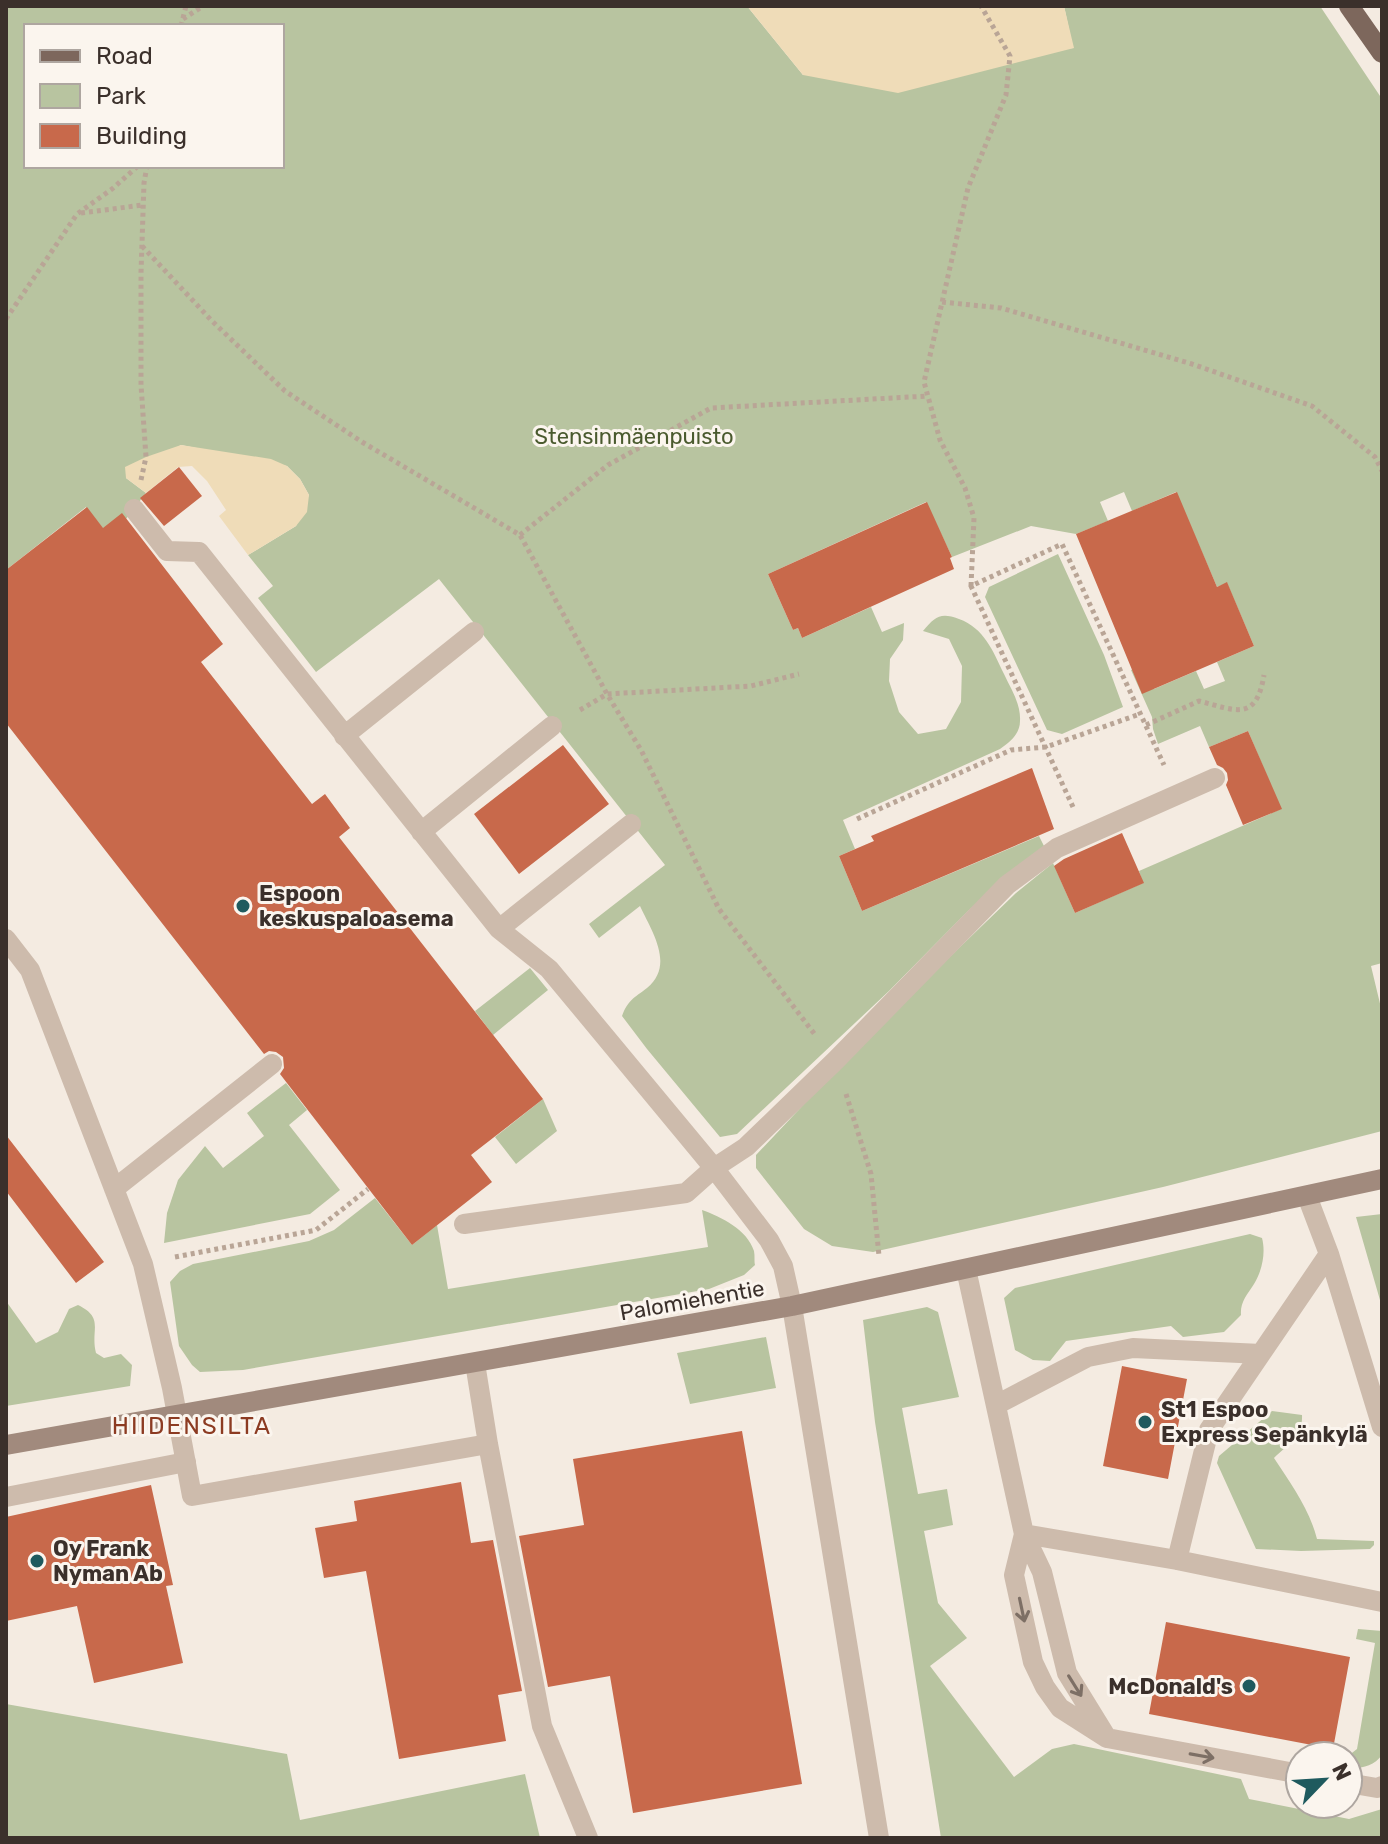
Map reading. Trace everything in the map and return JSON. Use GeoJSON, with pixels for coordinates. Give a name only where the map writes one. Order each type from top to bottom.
{"type":"FeatureCollection","features":[{"type":"Feature","properties":{"kind":"main road"},"geometry":{"type":"LineString","coordinates":[[1349,6],[1382,53]]}},
{"type":"Feature","properties":{"kind":"street","name":"Palomiehentie"},"geometry":{"type":"LineString","coordinates":[[6,1445],[792,1306],[1382,1179]]}},
{"type":"Feature","properties":{"kind":"lane"},"geometry":{"type":"LineString","coordinates":[[134,509],[167,551],[199,552],[499,929],[549,969],[714,1168],[769,1240],[783,1266],[792,1306],[879,1838]]}},
{"type":"Feature","properties":{"kind":"lane"},"geometry":{"type":"LineString","coordinates":[[344,736],[474,632]]}},
{"type":"Feature","properties":{"kind":"lane"},"geometry":{"type":"LineString","coordinates":[[421,832],[552,726]]}},
{"type":"Feature","properties":{"kind":"lane"},"geometry":{"type":"LineString","coordinates":[[464,1224],[686,1193],[714,1168],[746,1147],[1007,885],[1057,848],[1215,778]]}},
{"type":"Feature","properties":{"kind":"lane"},"geometry":{"type":"LineString","coordinates":[[499,929],[631,824]]}},
{"type":"Feature","properties":{"kind":"lane"},"geometry":{"type":"LineString","coordinates":[[6,939],[30,970],[143,1264],[192,1496],[488,1444]]}},
{"type":"Feature","properties":{"kind":"lane"},"geometry":{"type":"LineString","coordinates":[[114,1189],[272,1064]]}},
{"type":"Feature","properties":{"kind":"lane"},"geometry":{"type":"LineString","coordinates":[[1307,1196],[1329,1254],[1382,1427]]}},
{"type":"Feature","properties":{"kind":"lane"},"geometry":{"type":"LineString","coordinates":[[1177,1560],[1209,1430],[1329,1254]]}},
{"type":"Feature","properties":{"kind":"lane"},"geometry":{"type":"LineString","coordinates":[[966,1269],[1024,1534],[1042,1572],[1067,1673],[1107,1738]]}},
{"type":"Feature","properties":{"kind":"lane"},"geometry":{"type":"LineString","coordinates":[[996,1405],[1088,1357],[1133,1348],[1261,1354]]}},
{"type":"Feature","properties":{"kind":"lane"},"geometry":{"type":"LineString","coordinates":[[475,1363],[542,1726],[588,1838]]}},
{"type":"Feature","properties":{"kind":"lane"},"geometry":{"type":"LineString","coordinates":[[6,1497],[186,1462]]}},
{"type":"Feature","properties":{"kind":"lane"},"geometry":{"type":"LineString","coordinates":[[1024,1534],[1177,1560],[1382,1602]]}},
{"type":"Feature","properties":{"kind":"lane"},"geometry":{"type":"LineString","coordinates":[[1024,1534],[1014,1575],[1033,1662],[1060,1708],[1107,1738],[1284,1771]]}},
{"type":"Feature","properties":{"kind":"path"},"geometry":{"type":"LineString","coordinates":[[182,22],[186,6]]}},
{"type":"Feature","properties":{"kind":"path"},"geometry":{"type":"LineString","coordinates":[[182,22],[203,6]]}},
{"type":"Feature","properties":{"kind":"path"},"geometry":{"type":"LineString","coordinates":[[981,6],[1010,56],[1006,95],[968,188],[924,382],[940,440],[965,488],[974,518],[971,586],[1086,835]]}},
{"type":"Feature","properties":{"kind":"path"},"geometry":{"type":"LineString","coordinates":[[6,319],[77,214],[136,168]]}},
{"type":"Feature","properties":{"kind":"path"},"geometry":{"type":"LineString","coordinates":[[134,509],[146,457],[141,385],[143,205],[147,168]]}},
{"type":"Feature","properties":{"kind":"path"},"geometry":{"type":"LineString","coordinates":[[77,214],[143,205]]}},
{"type":"Feature","properties":{"kind":"path"},"geometry":{"type":"LineString","coordinates":[[142,246],[212,321],[285,391],[362,442],[520,535],[641,750],[719,909],[835,1061],[871,1174],[880,1260]]}},
{"type":"Feature","properties":{"kind":"path"},"geometry":{"type":"LineString","coordinates":[[942,302],[1001,308],[1192,364],[1312,406],[1375,457],[1382,471]]}},
{"type":"Feature","properties":{"kind":"path"},"geometry":{"type":"LineString","coordinates":[[520,535],[608,465],[711,408],[928,396]]}},
{"type":"Feature","properties":{"kind":"path"},"geometry":{"type":"LineString","coordinates":[[971,586],[1062,544],[1177,795]]}},
{"type":"Feature","properties":{"kind":"path"},"geometry":{"type":"LineString","coordinates":[[552,726],[607,694],[751,686],[799,674]]}},
{"type":"Feature","properties":{"kind":"path"},"geometry":{"type":"LineString","coordinates":[[1146,725],[1199,701],[1231,711],[1244,709],[1254,703],[1261,691],[1264,675]]}},
{"type":"Feature","properties":{"kind":"path"},"geometry":{"type":"LineString","coordinates":[[857,819],[1011,750],[1046,747],[1140,714]]}},
{"type":"Feature","properties":{"kind":"path"},"geometry":{"type":"LineString","coordinates":[[143,1264],[316,1230],[368,1189]]}},
{"type":"Feature","properties":{"kind":"green space","name":"Stensinmäenpuisto"},"geometry":{"type":"Polygon","coordinates":[[[6,6],[747,6],[803,75],[1073,48],[1064,6],[1320,6],[1382,99],[1382,963],[1371,966],[1382,1012],[1382,1131],[1163,1187],[873,1252],[832,1246],[804,1229],[756,1168],[756,1155],[872,1032],[1016,893],[1053,863],[1075,913],[1143,883],[1139,871],[1281,809],[1248,731],[1209,747],[1200,726],[1158,744],[1152,717],[1131,670],[1143,665],[1154,689],[1196,671],[1204,689],[1225,681],[1217,662],[1254,646],[1227,583],[1217,587],[1176,492],[1132,511],[1124,492],[1100,502],[1108,521],[1076,534],[1031,526],[952,557],[926,502],[768,574],[793,630],[798,628],[802,638],[871,607],[882,632],[904,623],[903,640],[890,659],[889,681],[899,712],[918,734],[946,729],[961,702],[962,666],[949,639],[923,631],[942,616],[968,623],[987,641],[1019,709],[1018,730],[1000,749],[843,820],[855,849],[839,856],[862,911],[1039,836],[1046,850],[969,910],[889,991],[737,1134],[720,1137],[622,1016],[629,1003],[655,979],[659,969],[655,937],[640,906],[599,938],[589,924],[665,865],[439,579],[316,672],[258,598],[273,586],[248,555],[296,526],[309,495],[300,479],[287,466],[181,445],[126,478],[146,493],[126,519],[107,534],[86,507],[6,570],[6,6]]]}},
{"type":"Feature","properties":{"kind":"green space"},"geometry":{"type":"Polygon","coordinates":[[[1058,554],[1104,655],[1123,707],[1062,734],[1047,730],[985,597],[989,587],[1058,554]]]}},
{"type":"Feature","properties":{"kind":"green space"},"geometry":{"type":"Polygon","coordinates":[[[530,968],[548,990],[493,1035],[475,1011],[530,968]]]}},
{"type":"Feature","properties":{"kind":"green space"},"geometry":{"type":"Polygon","coordinates":[[[286,1083],[307,1110],[289,1125],[340,1190],[310,1214],[164,1243],[167,1213],[178,1180],[205,1146],[223,1168],[264,1136],[247,1113],[286,1083]]]}},
{"type":"Feature","properties":{"kind":"green space"},"geometry":{"type":"Polygon","coordinates":[[[543,1099],[557,1131],[516,1164],[495,1137],[543,1099]]]}},
{"type":"Feature","properties":{"kind":"green space"},"geometry":{"type":"Polygon","coordinates":[[[375,1198],[412,1245],[437,1225],[448,1289],[708,1247],[702,1210],[725,1220],[746,1236],[754,1251],[755,1265],[744,1275],[709,1289],[243,1370],[200,1372],[192,1365],[179,1346],[170,1282],[180,1271],[193,1264],[309,1241],[334,1230],[375,1198]]]}},
{"type":"Feature","properties":{"kind":"green space"},"geometry":{"type":"Polygon","coordinates":[[[1382,1214],[1382,1307],[1356,1217],[1382,1214]]]}},
{"type":"Feature","properties":{"kind":"green space"},"geometry":{"type":"Polygon","coordinates":[[[1250,1234],[1262,1238],[1261,1268],[1243,1302],[1241,1315],[1224,1332],[1183,1337],[1171,1326],[1066,1341],[1050,1361],[1033,1360],[1015,1350],[1004,1298],[1015,1288],[1250,1234]]]}},
{"type":"Feature","properties":{"kind":"green space"},"geometry":{"type":"Polygon","coordinates":[[[6,1301],[36,1343],[58,1332],[69,1309],[78,1305],[86,1310],[94,1320],[96,1353],[104,1358],[121,1354],[132,1365],[130,1386],[6,1406],[6,1301]]]}},
{"type":"Feature","properties":{"kind":"green space"},"geometry":{"type":"Polygon","coordinates":[[[927,1307],[938,1312],[959,1397],[902,1408],[918,1494],[947,1489],[953,1525],[924,1531],[938,1603],[967,1638],[930,1666],[1014,1777],[1052,1749],[1074,1744],[1241,1779],[1249,1799],[1284,1806],[1284,1820],[1364,1820],[1364,1814],[1382,1809],[1382,1838],[941,1838],[875,1422],[863,1320],[927,1307]]]}},
{"type":"Feature","properties":{"kind":"green space"},"geometry":{"type":"Polygon","coordinates":[[[766,1337],[776,1388],[690,1404],[677,1353],[766,1337]]]}},
{"type":"Feature","properties":{"kind":"green space"},"geometry":{"type":"Polygon","coordinates":[[[1272,1411],[1302,1415],[1297,1435],[1274,1458],[1304,1507],[1317,1539],[1374,1541],[1370,1549],[1256,1549],[1217,1463],[1219,1456],[1272,1411]]]}},
{"type":"Feature","properties":{"kind":"green space"},"geometry":{"type":"Polygon","coordinates":[[[1358,1629],[1382,1631],[1382,1755],[1364,1767],[1364,1740],[1359,1740],[1375,1643],[1356,1639],[1358,1629]]]}},
{"type":"Feature","properties":{"kind":"green space"},"geometry":{"type":"Polygon","coordinates":[[[6,1704],[287,1754],[300,1820],[525,1774],[540,1838],[6,1838],[6,1704]]]}},
{"type":"Feature","properties":{"kind":"sand"},"geometry":{"type":"Polygon","coordinates":[[[747,6],[1064,6],[1074,48],[898,93],[803,75],[747,6]]]}},
{"type":"Feature","properties":{"kind":"sand"},"geometry":{"type":"Polygon","coordinates":[[[181,445],[271,459],[287,466],[300,479],[309,495],[307,512],[296,526],[248,555],[219,516],[226,510],[207,481],[192,466],[178,467],[146,493],[126,478],[125,467],[181,445]]]}},
{"type":"Feature","properties":{"kind":"building"},"geometry":{"type":"Polygon","coordinates":[[[179,467],[202,496],[164,526],[140,498],[179,467]]]}},
{"type":"Feature","properties":{"kind":"building"},"geometry":{"type":"Polygon","coordinates":[[[1177,492],[1217,587],[1227,582],[1254,646],[1142,694],[1076,534],[1177,492]]]}},
{"type":"Feature","properties":{"kind":"building"},"geometry":{"type":"Polygon","coordinates":[[[927,502],[952,557],[954,569],[802,638],[798,628],[793,630],[768,574],[927,502]]]}},
{"type":"Feature","properties":{"kind":"building"},"geometry":{"type":"Polygon","coordinates":[[[87,507],[103,528],[122,513],[223,644],[201,662],[312,804],[325,794],[350,828],[339,837],[543,1099],[471,1155],[492,1182],[412,1245],[280,1074],[284,1068],[283,1057],[276,1052],[264,1054],[6,723],[6,570],[87,507]]]}},
{"type":"Feature","properties":{"kind":"building"},"geometry":{"type":"Polygon","coordinates":[[[1248,731],[1282,809],[1243,825],[1226,785],[1227,773],[1217,765],[1209,747],[1248,731]]]}},
{"type":"Feature","properties":{"kind":"building"},"geometry":{"type":"Polygon","coordinates":[[[563,745],[609,804],[519,874],[474,814],[563,745]]]}},
{"type":"Feature","properties":{"kind":"building"},"geometry":{"type":"Polygon","coordinates":[[[1032,768],[1054,829],[862,911],[839,856],[874,841],[871,836],[1032,768]]]}},
{"type":"Feature","properties":{"kind":"building"},"geometry":{"type":"Polygon","coordinates":[[[1122,833],[1144,883],[1075,913],[1054,866],[1122,833]]]}},
{"type":"Feature","properties":{"kind":"building"},"geometry":{"type":"Polygon","coordinates":[[[6,1135],[104,1262],[76,1283],[6,1191],[6,1135]]]}},
{"type":"Feature","properties":{"kind":"building","name":"St1 Espoo Express Sepänkylä"},"geometry":{"type":"Polygon","coordinates":[[[1122,1366],[1187,1379],[1168,1479],[1103,1466],[1122,1366]]]}},
{"type":"Feature","properties":{"kind":"building"},"geometry":{"type":"Polygon","coordinates":[[[742,1431],[802,1784],[633,1813],[610,1676],[548,1687],[519,1536],[584,1525],[573,1459],[742,1431]]]}},
{"type":"Feature","properties":{"kind":"building"},"geometry":{"type":"Polygon","coordinates":[[[461,1482],[471,1543],[493,1540],[522,1691],[498,1695],[506,1741],[399,1759],[366,1571],[324,1578],[315,1528],[357,1521],[354,1501],[461,1482]]]}},
{"type":"Feature","properties":{"kind":"building"},"geometry":{"type":"Polygon","coordinates":[[[151,1485],[173,1585],[166,1586],[183,1663],[94,1683],[77,1606],[6,1621],[6,1517],[151,1485]]]}},
{"type":"Feature","properties":{"kind":"building","name":"McDonald's"},"geometry":{"type":"Polygon","coordinates":[[[1166,1622],[1350,1657],[1335,1740],[1286,1740],[1149,1714],[1166,1622]]]}},
{"type":"Feature","properties":{"kind":"place","name":"Espoon keskuspaloasema"},"geometry":{"type":"Point","coordinates":[243,906]}},
{"type":"Feature","properties":{"kind":"place","name":"St1 Espoo Express Sepänkylä"},"geometry":{"type":"Point","coordinates":[1145,1422]}},
{"type":"Feature","properties":{"kind":"place","name":"Oy Frank Nyman Ab"},"geometry":{"type":"Point","coordinates":[37,1561]}},
{"type":"Feature","properties":{"kind":"place","name":"McDonald's"},"geometry":{"type":"Point","coordinates":[1249,1686]}},
{"type":"Feature","properties":{"kind":"district","name":"HIIDENSILTA"},"geometry":{"type":"Point","coordinates":[192,1426]}}]}
